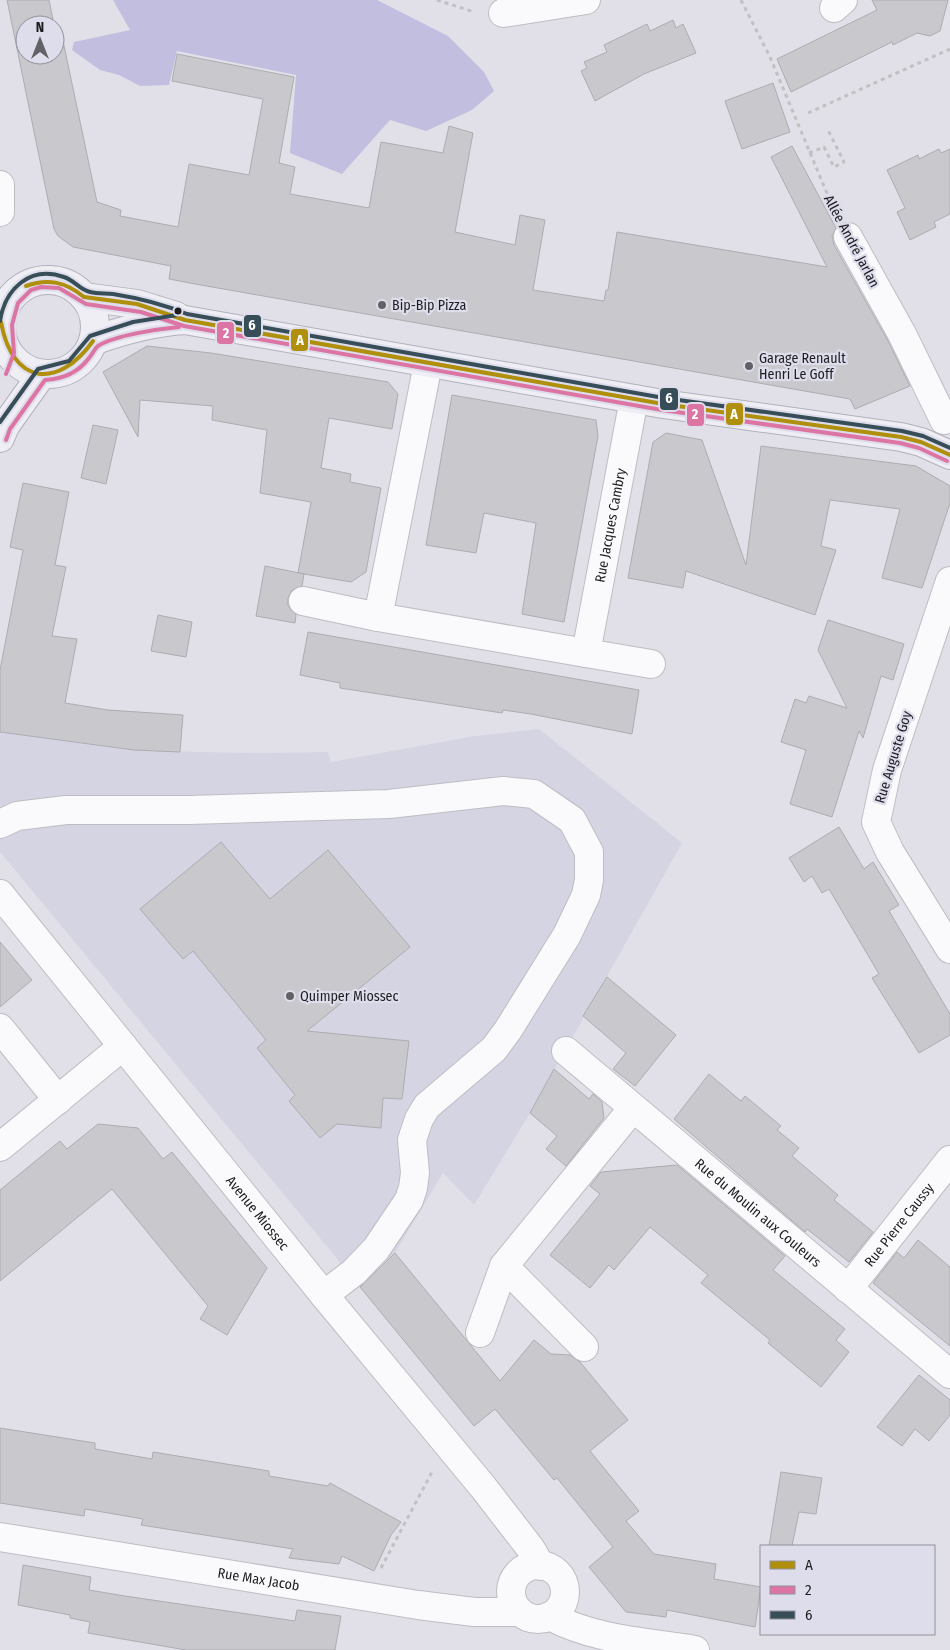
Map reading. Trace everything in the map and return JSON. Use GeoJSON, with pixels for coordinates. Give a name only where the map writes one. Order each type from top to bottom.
{"type":"FeatureCollection","features":[{"type":"Feature","properties":{"kind":"main road"},"geometry":{"type":"LineString","coordinates":[[0,277],[26,286]]}},
{"type":"Feature","properties":{"kind":"main road"},"geometry":{"type":"LineString","coordinates":[[46,280],[67,284],[84,297],[93,313],[95,332],[93,342],[85,356],[73,367],[58,373],[42,374],[4,362],[1,321],[3,313],[12,297],[26,286],[46,280]]}},
{"type":"Feature","properties":{"kind":"main road"},"geometry":{"type":"LineString","coordinates":[[84,297],[137,304],[184,320],[428,364],[776,421],[885,434],[921,442],[950,455]]}},
{"type":"Feature","properties":{"kind":"main road"},"geometry":{"type":"LineString","coordinates":[[93,342],[142,325],[184,320]]}},
{"type":"Feature","properties":{"kind":"main road"},"geometry":{"type":"LineString","coordinates":[[0,438],[5,426],[42,374]]}},
{"type":"Feature","properties":{"kind":"street"},"geometry":{"type":"LineString","coordinates":[[503,12],[542,4],[586,0]]}},
{"type":"Feature","properties":{"kind":"street"},"geometry":{"type":"LineString","coordinates":[[0,185],[0,212]]}},
{"type":"Feature","properties":{"kind":"street","name":"Allée André Jarlan"},"geometry":{"type":"LineString","coordinates":[[848,237],[947,418]]}},
{"type":"Feature","properties":{"kind":"street"},"geometry":{"type":"LineString","coordinates":[[378,617],[428,364]]}},
{"type":"Feature","properties":{"kind":"street","name":"Rue Jacques Cambry"},"geometry":{"type":"LineString","coordinates":[[586,653],[634,398]]}},
{"type":"Feature","properties":{"kind":"street"},"geometry":{"type":"LineString","coordinates":[[921,442],[947,418]]}},
{"type":"Feature","properties":{"kind":"street","name":"Rue Auguste Goy"},"geometry":{"type":"LineString","coordinates":[[950,581],[887,770],[876,822],[890,852],[950,949]]}},
{"type":"Feature","properties":{"kind":"street"},"geometry":{"type":"LineString","coordinates":[[303,601],[378,617],[651,664]]}},
{"type":"Feature","properties":{"kind":"street"},"geometry":{"type":"LineString","coordinates":[[0,824],[17,816],[66,810],[189,810],[389,804],[503,791],[534,794],[572,820],[589,852],[589,880],[586,895],[567,935],[508,1030],[494,1049],[427,1106],[419,1119],[412,1140],[415,1173],[414,1188],[409,1200],[376,1248],[354,1272],[324,1295]]}},
{"type":"Feature","properties":{"kind":"street","name":"Avenue Miossec"},"geometry":{"type":"LineString","coordinates":[[0,894],[531,1549],[529,1571]]}},
{"type":"Feature","properties":{"kind":"street"},"geometry":{"type":"LineString","coordinates":[[0,1028],[58,1100]]}},
{"type":"Feature","properties":{"kind":"street"},"geometry":{"type":"LineString","coordinates":[[0,1147],[123,1046]]}},
{"type":"Feature","properties":{"kind":"street","name":"Rue du Moulin aux Couleurs"},"geometry":{"type":"LineString","coordinates":[[566,1051],[950,1374]]}},
{"type":"Feature","properties":{"kind":"street"},"geometry":{"type":"LineString","coordinates":[[480,1333],[504,1266],[633,1108]]}},
{"type":"Feature","properties":{"kind":"street","name":"Rue Pierre Caussy"},"geometry":{"type":"LineString","coordinates":[[848,1289],[950,1160]]}},
{"type":"Feature","properties":{"kind":"street"},"geometry":{"type":"LineString","coordinates":[[504,1266],[584,1347]]}},
{"type":"Feature","properties":{"kind":"street","name":"Rue Max Jacob"},"geometry":{"type":"LineString","coordinates":[[1,1543],[474,1612],[520,1612]]}},
{"type":"Feature","properties":{"kind":"street"},"geometry":{"type":"LineString","coordinates":[[548,1568],[560,1576],[565,1589],[557,1610],[534,1619],[520,1612],[512,1598],[511,1590],[529,1571],[548,1568]]}},
{"type":"Feature","properties":{"kind":"street"},"geometry":{"type":"LineString","coordinates":[[557,1610],[567,1626],[589,1632],[695,1650]]}},
{"type":"Feature","properties":{"kind":"path"},"geometry":{"type":"LineString","coordinates":[[437,0],[468,12],[503,12]]}},
{"type":"Feature","properties":{"kind":"path","name":"Allée André Jarlan"},"geometry":{"type":"LineString","coordinates":[[741,0],[770,57],[809,153],[848,237]]}},
{"type":"Feature","properties":{"kind":"path"},"geometry":{"type":"LineString","coordinates":[[808,113],[950,49]]}},
{"type":"Feature","properties":{"kind":"path"},"geometry":{"type":"LineString","coordinates":[[809,153],[824,147],[834,166],[844,162],[828,130]]}},
{"type":"Feature","properties":{"kind":"path"},"geometry":{"type":"LineString","coordinates":[[372,1597],[374,1580],[434,1467],[452,1450]]}},
{"type":"Feature","properties":{"kind":"shaded area"},"geometry":{"type":"Polygon","coordinates":[[[113,0],[377,0],[448,36],[484,72],[494,91],[472,110],[426,131],[390,120],[342,174],[290,153],[296,75],[177,51],[169,85],[140,86],[119,75],[100,70],[72,50],[74,42],[130,30],[113,0]]]}},
{"type":"Feature","properties":{"kind":"shaded area"},"geometry":{"type":"Polygon","coordinates":[[[539,729],[682,843],[530,1113],[474,1205],[443,1173],[395,1253],[358,1284],[0,852],[0,732],[150,751],[328,752],[331,762],[475,736],[539,729]]]}},
{"type":"Feature","properties":{"kind":"building"},"geometry":{"type":"Polygon","coordinates":[[[7,0],[49,0],[52,15],[15,15],[15,39],[7,0]]]}},
{"type":"Feature","properties":{"kind":"building"},"geometry":{"type":"Polygon","coordinates":[[[872,0],[948,0],[940,31],[930,36],[917,33],[893,45],[892,42],[791,92],[777,59],[877,10],[872,0]]]}},
{"type":"Feature","properties":{"kind":"building"},"geometry":{"type":"Polygon","coordinates":[[[673,20],[676,28],[683,24],[696,53],[644,74],[595,101],[581,71],[587,68],[584,62],[607,52],[604,45],[647,24],[650,31],[673,20]]]}},
{"type":"Feature","properties":{"kind":"building"},"geometry":{"type":"Polygon","coordinates":[[[65,50],[97,202],[121,210],[120,216],[178,227],[189,164],[249,175],[263,99],[172,81],[177,54],[294,77],[279,163],[295,167],[290,194],[369,208],[381,142],[443,153],[449,126],[473,133],[455,232],[515,245],[520,215],[545,220],[533,290],[604,301],[606,290],[608,290],[617,232],[827,267],[771,157],[792,146],[836,228],[832,236],[834,245],[888,341],[910,386],[855,409],[850,399],[169,279],[171,266],[73,247],[58,236],[54,229],[20,65],[65,65],[65,50]]]}},
{"type":"Feature","properties":{"kind":"building"},"geometry":{"type":"Polygon","coordinates":[[[773,83],[790,132],[742,149],[725,101],[773,83]]]}},
{"type":"Feature","properties":{"kind":"building"},"geometry":{"type":"Polygon","coordinates":[[[939,149],[941,153],[950,149],[950,214],[934,222],[936,227],[910,240],[897,212],[905,208],[887,170],[918,155],[919,159],[939,149]]]}},
{"type":"Feature","properties":{"kind":"building"},"geometry":{"type":"Polygon","coordinates":[[[147,346],[211,353],[388,382],[398,394],[392,429],[329,418],[321,468],[351,474],[350,482],[381,488],[366,572],[351,582],[298,573],[311,502],[260,493],[267,430],[212,420],[213,406],[140,400],[138,437],[103,372],[147,346]]]}},
{"type":"Feature","properties":{"kind":"building"},"geometry":{"type":"Polygon","coordinates":[[[452,395],[596,420],[598,436],[564,622],[522,614],[536,523],[484,513],[476,553],[426,545],[452,395]]]}},
{"type":"Feature","properties":{"kind":"building"},"geometry":{"type":"Polygon","coordinates":[[[93,425],[118,430],[106,484],[81,478],[93,425]]]}},
{"type":"Feature","properties":{"kind":"building"},"geometry":{"type":"Polygon","coordinates":[[[666,433],[702,440],[746,565],[761,446],[916,466],[950,486],[950,503],[922,588],[882,578],[900,509],[830,500],[821,546],[836,550],[815,615],[686,571],[683,588],[628,578],[653,442],[666,433]]]}},
{"type":"Feature","properties":{"kind":"building"},"geometry":{"type":"Polygon","coordinates":[[[23,483],[69,492],[55,565],[66,567],[52,636],[77,639],[65,703],[108,710],[183,715],[180,752],[134,750],[0,732],[0,670],[23,550],[10,547],[23,483]]]}},
{"type":"Feature","properties":{"kind":"building"},"geometry":{"type":"Polygon","coordinates":[[[265,566],[304,574],[302,586],[292,590],[288,598],[288,606],[296,615],[295,623],[256,616],[265,566]]]}},
{"type":"Feature","properties":{"kind":"building"},"geometry":{"type":"Polygon","coordinates":[[[158,615],[192,622],[186,657],[151,651],[158,615]]]}},
{"type":"Feature","properties":{"kind":"building"},"geometry":{"type":"Polygon","coordinates":[[[828,620],[904,644],[893,680],[881,676],[863,738],[859,731],[832,817],[790,804],[806,750],[781,742],[795,699],[806,703],[809,696],[847,708],[818,650],[828,620]]]}},
{"type":"Feature","properties":{"kind":"building"},"geometry":{"type":"Polygon","coordinates":[[[308,632],[639,690],[632,734],[531,714],[503,710],[502,713],[340,688],[340,683],[300,675],[308,632]]]}},
{"type":"Feature","properties":{"kind":"building"},"geometry":{"type":"Polygon","coordinates":[[[839,827],[864,869],[873,862],[899,905],[889,911],[950,1014],[950,1035],[919,1053],[872,978],[879,974],[829,889],[822,893],[812,876],[804,882],[789,858],[839,827]]]}},
{"type":"Feature","properties":{"kind":"building","name":"Quimper Miossec"},"geometry":{"type":"Polygon","coordinates":[[[221,842],[270,899],[328,850],[410,947],[307,1031],[409,1041],[402,1099],[383,1098],[381,1128],[337,1124],[320,1138],[289,1101],[295,1095],[257,1048],[266,1040],[193,951],[183,959],[140,909],[221,842]]]}},
{"type":"Feature","properties":{"kind":"building"},"geometry":{"type":"Polygon","coordinates":[[[0,942],[32,980],[0,1007],[0,942]]]}},
{"type":"Feature","properties":{"kind":"building"},"geometry":{"type":"Polygon","coordinates":[[[607,977],[676,1035],[635,1086],[613,1069],[626,1053],[583,1016],[607,977]]]}},
{"type":"Feature","properties":{"kind":"building"},"geometry":{"type":"Polygon","coordinates":[[[554,1069],[589,1099],[593,1094],[602,1102],[604,1118],[566,1166],[546,1149],[557,1136],[530,1113],[554,1069]]]}},
{"type":"Feature","properties":{"kind":"building"},"geometry":{"type":"Polygon","coordinates":[[[709,1074],[741,1101],[745,1096],[781,1126],[777,1130],[799,1148],[792,1156],[838,1195],[834,1200],[873,1232],[849,1262],[807,1229],[805,1232],[674,1119],[709,1074]]]}},
{"type":"Feature","properties":{"kind":"building"},"geometry":{"type":"Polygon","coordinates":[[[98,1124],[138,1128],[163,1159],[172,1152],[267,1268],[227,1335],[200,1319],[208,1306],[112,1189],[0,1281],[0,1190],[60,1141],[67,1149],[98,1124]]]}},
{"type":"Feature","properties":{"kind":"building"},"geometry":{"type":"Polygon","coordinates":[[[677,1165],[785,1256],[773,1270],[845,1329],[836,1340],[849,1352],[821,1387],[768,1343],[770,1340],[701,1283],[708,1275],[650,1227],[614,1270],[609,1265],[590,1288],[550,1255],[600,1194],[590,1186],[601,1172],[677,1165]]]}},
{"type":"Feature","properties":{"kind":"building"},"geometry":{"type":"Polygon","coordinates":[[[918,1240],[950,1267],[950,1346],[873,1283],[897,1252],[904,1258],[918,1240]]]}},
{"type":"Feature","properties":{"kind":"building"},"geometry":{"type":"Polygon","coordinates":[[[395,1253],[500,1381],[534,1340],[551,1354],[570,1355],[580,1362],[628,1420],[590,1451],[639,1511],[626,1521],[654,1554],[716,1564],[714,1579],[760,1587],[755,1627],[667,1610],[666,1617],[626,1612],[589,1567],[613,1547],[557,1478],[554,1480],[495,1409],[474,1426],[360,1287],[395,1253]]]}},
{"type":"Feature","properties":{"kind":"building"},"geometry":{"type":"Polygon","coordinates":[[[919,1375],[950,1400],[950,1415],[929,1441],[915,1429],[902,1446],[877,1427],[919,1375]]]}},
{"type":"Feature","properties":{"kind":"building"},"geometry":{"type":"Polygon","coordinates":[[[0,1428],[95,1443],[95,1449],[152,1459],[153,1452],[269,1471],[269,1476],[328,1486],[330,1483],[401,1522],[391,1535],[374,1571],[342,1556],[339,1564],[289,1558],[293,1549],[141,1525],[143,1519],[85,1509],[84,1516],[0,1503],[0,1428]]]}},
{"type":"Feature","properties":{"kind":"building"},"geometry":{"type":"Polygon","coordinates":[[[781,1472],[822,1478],[816,1514],[799,1512],[792,1545],[769,1545],[781,1472]]]}},
{"type":"Feature","properties":{"kind":"building"},"geometry":{"type":"Polygon","coordinates":[[[23,1565],[91,1577],[89,1590],[125,1596],[295,1621],[297,1610],[341,1616],[335,1650],[186,1650],[88,1633],[90,1622],[70,1618],[70,1615],[18,1605],[23,1565]]]}},
{"type":"Feature","properties":{"kind":"transit line","name":"6"},"geometry":{"type":"LineString","coordinates":[[0,321],[7,299],[21,282],[40,274],[52,274],[68,278],[90,292],[141,299],[187,314],[664,398],[902,431],[923,436],[950,448]]}},
{"type":"Feature","properties":{"kind":"transit line","name":"A"},"geometry":{"type":"LineString","coordinates":[[26,286],[42,282],[56,283],[64,285],[84,297]]}},
{"type":"Feature","properties":{"kind":"transit line","name":"2"},"geometry":{"type":"LineString","coordinates":[[6,374],[14,353],[12,325],[18,303],[31,290],[41,287],[59,288],[86,304],[141,312],[184,326],[662,410],[900,443],[919,448],[947,461]]}},
{"type":"Feature","properties":{"kind":"transit line","name":"A"},"geometry":{"type":"LineString","coordinates":[[84,297],[137,304],[185,320],[663,404],[901,437],[921,442],[950,455]]}},
{"type":"Feature","properties":{"kind":"transit line","name":"6"},"geometry":{"type":"LineString","coordinates":[[0,422],[38,369],[69,361],[90,336],[133,322],[177,315]]}},
{"type":"Feature","properties":{"kind":"transit line","name":"A"},"geometry":{"type":"LineString","coordinates":[[1,322],[7,343],[15,358],[25,368],[38,374],[51,373],[65,368],[79,357],[93,341]]}},
{"type":"Feature","properties":{"kind":"transit line","name":"2"},"geometry":{"type":"LineString","coordinates":[[6,440],[10,429],[45,380],[64,377],[80,368],[97,347],[106,342],[137,333],[179,327]]}},
{"type":"Feature","properties":{"kind":"place","name":"Bip-Bip Pizza"},"geometry":{"type":"Point","coordinates":[382,305]}},
{"type":"Feature","properties":{"kind":"place","name":"Garage Renault Henri Le Goff"},"geometry":{"type":"Point","coordinates":[749,366]}},
{"type":"Feature","properties":{"kind":"place","name":"Quimper Miossec"},"geometry":{"type":"Point","coordinates":[290,996]}}]}
